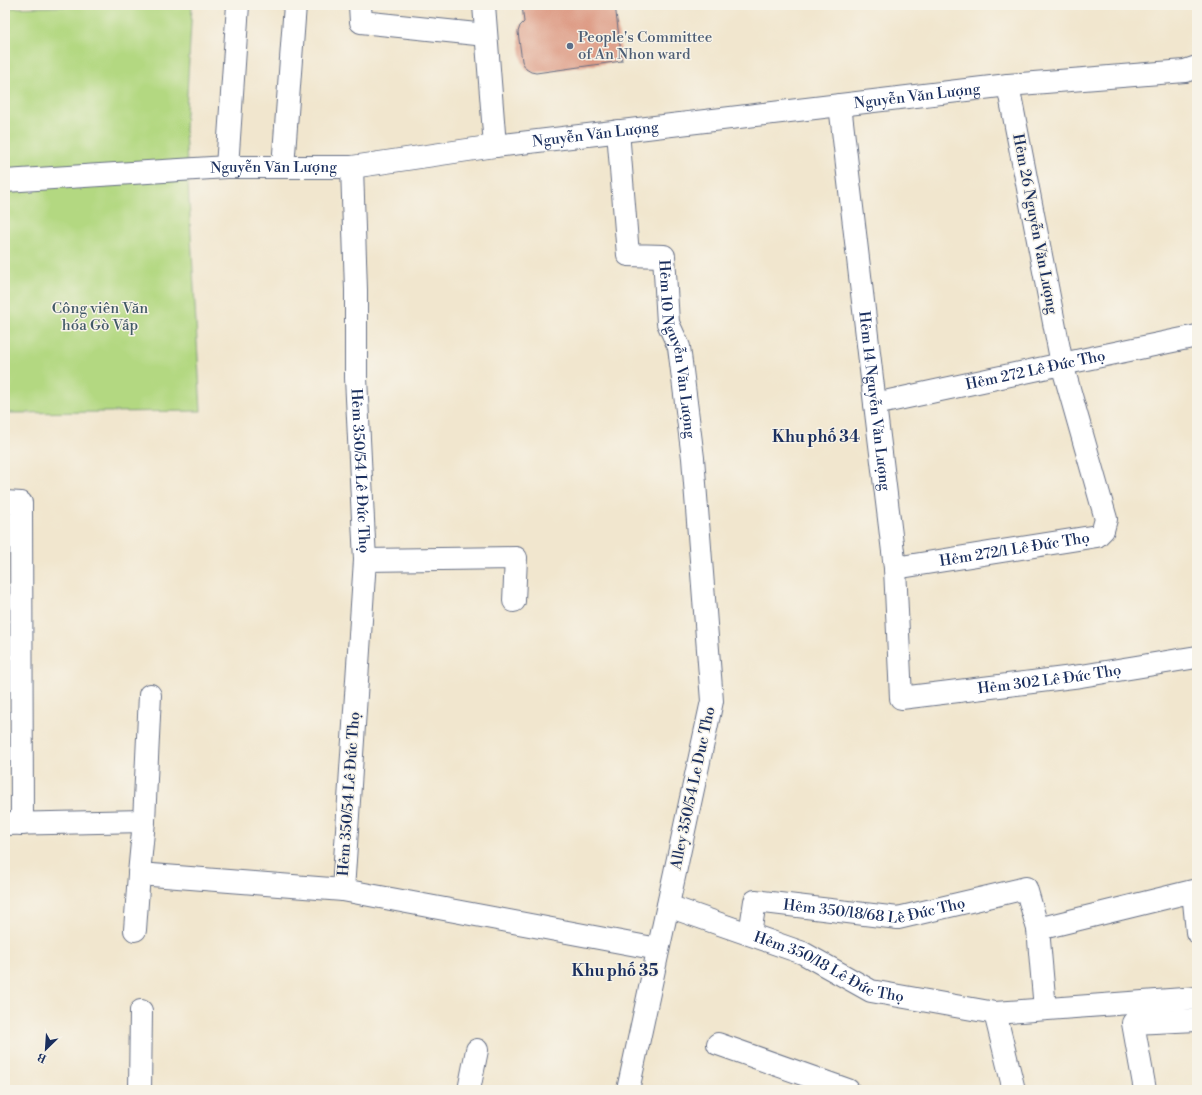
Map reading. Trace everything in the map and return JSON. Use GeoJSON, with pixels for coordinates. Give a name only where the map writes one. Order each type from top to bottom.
{"type":"FeatureCollection","features":[{"type":"Feature","properties":{"kind":"street"},"geometry":{"type":"LineString","coordinates":[[227,168],[238,5]]}},
{"type":"Feature","properties":{"kind":"street"},"geometry":{"type":"LineString","coordinates":[[283,167],[295,5]]}},
{"type":"Feature","properties":{"kind":"street"},"geometry":{"type":"LineString","coordinates":[[360,5],[361,22],[486,35]]}},
{"type":"Feature","properties":{"kind":"street"},"geometry":{"type":"LineString","coordinates":[[484,5],[495,146]]}},
{"type":"Feature","properties":{"kind":"street","name":"Nguyễn Văn Lượng"},"geometry":{"type":"LineString","coordinates":[[5,181],[227,168],[352,167],[495,146],[1008,85],[1193,72]]}},
{"type":"Feature","properties":{"kind":"street","name":"Hẻm 26 Nguyễn Văn Lượng"},"geometry":{"type":"LineString","coordinates":[[1008,85],[1062,364]]}},
{"type":"Feature","properties":{"kind":"street","name":"Hẻm 14 Nguyễn Văn Lượng"},"geometry":{"type":"LineString","coordinates":[[840,105],[895,568],[901,698]]}},
{"type":"Feature","properties":{"kind":"street","name":"Hẻm 10 Nguyễn Văn Lượng"},"geometry":{"type":"LineString","coordinates":[[618,131],[628,255],[664,256],[668,323],[679,347],[693,458]]}},
{"type":"Feature","properties":{"kind":"street","name":"Hẻm 350/54 Lê Đức Thọ"},"geometry":{"type":"LineString","coordinates":[[352,167],[356,290],[356,378],[365,560],[343,890],[658,949]]}},
{"type":"Feature","properties":{"kind":"street","name":"Hẻm 272 Lê Đức Thọ"},"geometry":{"type":"LineString","coordinates":[[875,404],[1197,336]]}},
{"type":"Feature","properties":{"kind":"street","name":"Hẻm 272/1 Lê Đức Thọ"},"geometry":{"type":"LineString","coordinates":[[895,568],[1097,536],[1103,530],[1106,519],[1062,364]]}},
{"type":"Feature","properties":{"kind":"street","name":"Alley 350/54 Le Duc Tho"},"geometry":{"type":"LineString","coordinates":[[628,1090],[712,701],[693,458]]}},
{"type":"Feature","properties":{"kind":"street"},"geometry":{"type":"LineString","coordinates":[[5,502],[21,503],[14,824],[144,821]]}},
{"type":"Feature","properties":{"kind":"street"},"geometry":{"type":"LineString","coordinates":[[365,560],[516,558],[514,602]]}},
{"type":"Feature","properties":{"kind":"street","name":"Hẻm 302 Lê Đức Thọ"},"geometry":{"type":"LineString","coordinates":[[901,698],[1081,676],[1197,657]]}},
{"type":"Feature","properties":{"kind":"street"},"geometry":{"type":"LineString","coordinates":[[135,930],[144,821],[150,695]]}},
{"type":"Feature","properties":{"kind":"street"},"geometry":{"type":"LineString","coordinates":[[139,874],[343,890]]}},
{"type":"Feature","properties":{"kind":"street","name":"Hẻm 350/18/68 Lê Đức Thọ"},"geometry":{"type":"LineString","coordinates":[[750,934],[756,901],[898,918],[1026,888],[1038,928]]}},
{"type":"Feature","properties":{"kind":"street"},"geometry":{"type":"LineString","coordinates":[[1045,1009],[1038,928],[1193,892],[1197,932]]}},
{"type":"Feature","properties":{"kind":"street","name":"Hẻm 350/18 Lê Đức Thọ"},"geometry":{"type":"LineString","coordinates":[[668,906],[803,953],[871,991],[995,1013],[1197,998]]}},
{"type":"Feature","properties":{"kind":"street"},"geometry":{"type":"LineString","coordinates":[[140,1090],[141,1011]]}},
{"type":"Feature","properties":{"kind":"street"},"geometry":{"type":"LineString","coordinates":[[995,1013],[1014,1090]]}},
{"type":"Feature","properties":{"kind":"street"},"geometry":{"type":"LineString","coordinates":[[1145,1090],[1133,1023],[1197,1020]]}},
{"type":"Feature","properties":{"kind":"street"},"geometry":{"type":"LineString","coordinates":[[718,1044],[848,1090]]}},
{"type":"Feature","properties":{"kind":"street"},"geometry":{"type":"LineString","coordinates":[[469,1090],[477,1050]]}},
{"type":"Feature","properties":{"kind":"green space","name":"Công viên Văn hóa Gò Vấp"},"geometry":{"type":"Polygon","coordinates":[[[192,5],[185,130],[201,411],[5,413],[5,8],[192,5]]]}},
{"type":"Feature","properties":{"kind":"building","name":"People's Committee of An Nhon ward"},"geometry":{"type":"Polygon","coordinates":[[[522,5],[615,5],[622,61],[536,73],[531,72],[526,69],[522,61],[518,32],[520,26],[524,22],[522,5]]]}},
{"type":"Feature","properties":{"kind":"place","name":"People's Committee of An Nhon ward"},"geometry":{"type":"Point","coordinates":[570,46]}},
{"type":"Feature","properties":{"kind":"district","name":"Khu phố 34"},"geometry":{"type":"Point","coordinates":[816,437]}},
{"type":"Feature","properties":{"kind":"district","name":"Khu phố 35"},"geometry":{"type":"Point","coordinates":[615,971]}}]}
